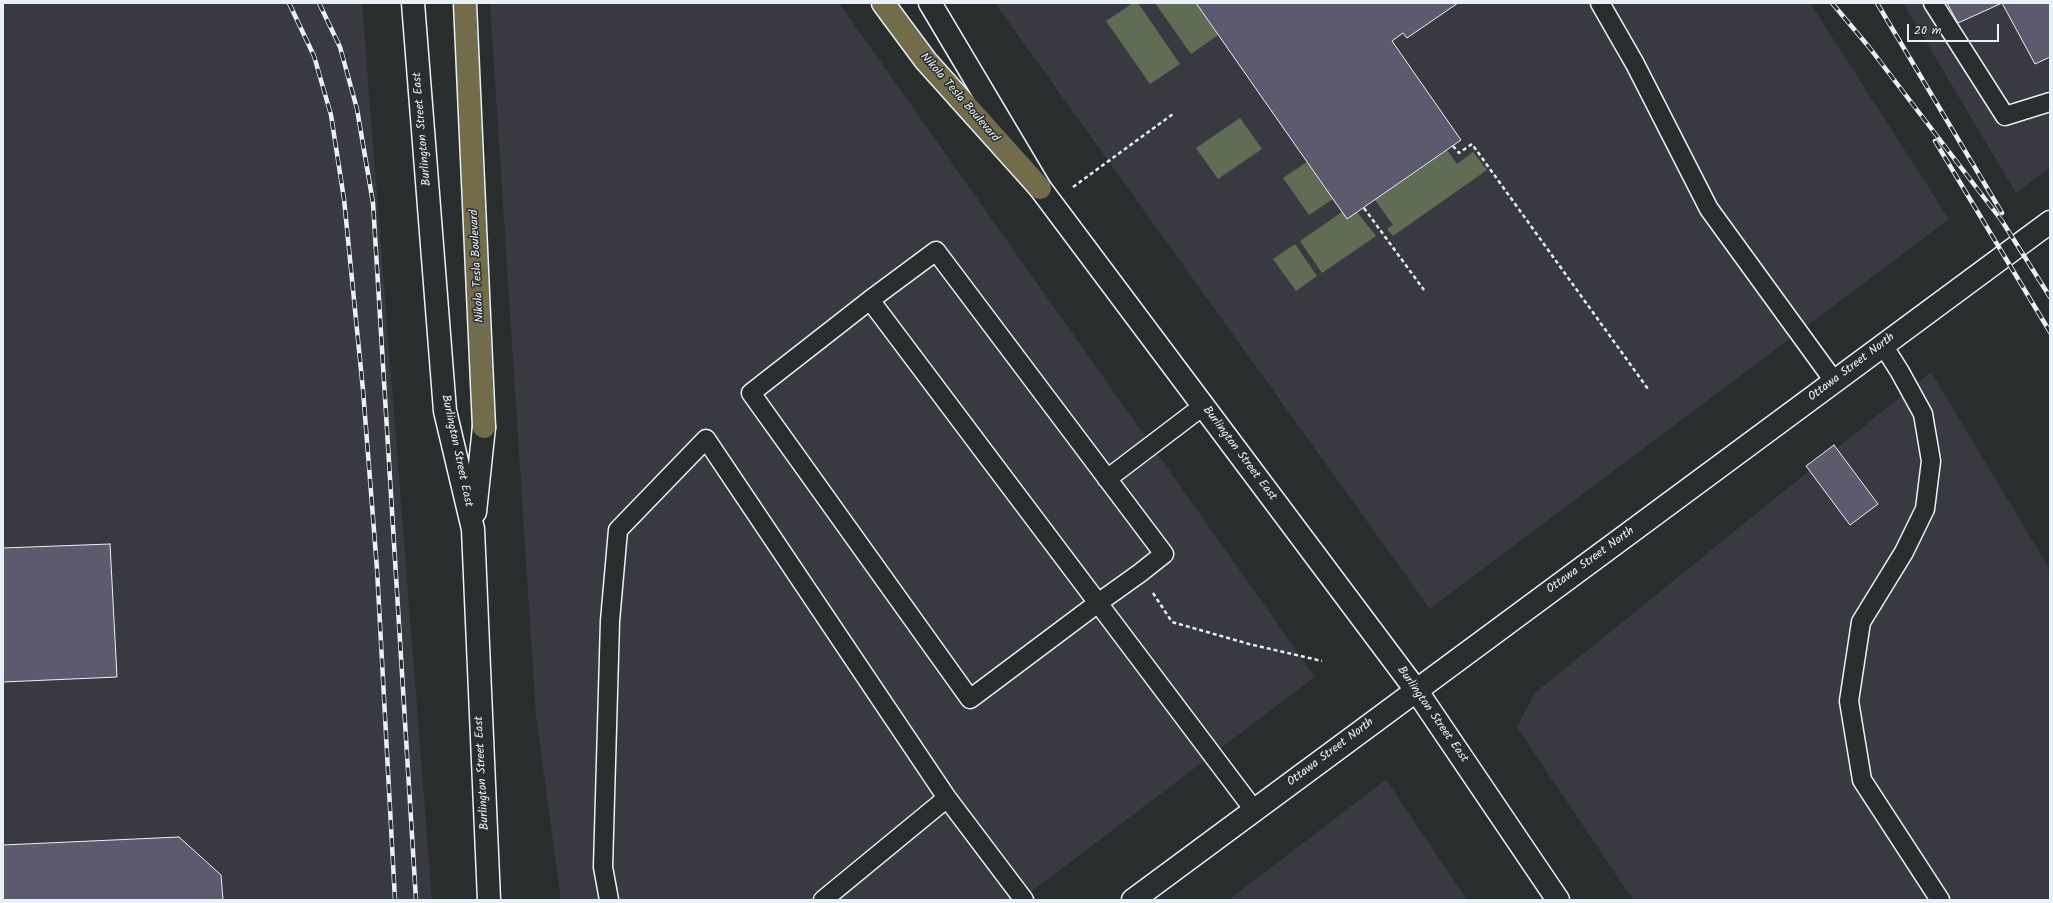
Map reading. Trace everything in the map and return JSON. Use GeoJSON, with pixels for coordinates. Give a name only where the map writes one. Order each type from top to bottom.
{"type":"FeatureCollection","features":[{"type":"Feature","properties":{"kind":"highway","name":"Nikola Tesla Boulevard"},"geometry":{"type":"LineString","coordinates":[[466,3],[484,427]]}},
{"type":"Feature","properties":{"kind":"highway","name":"Nikola Tesla Boulevard"},"geometry":{"type":"LineString","coordinates":[[883,3],[926,61],[1046,196]]}},
{"type":"Feature","properties":{"kind":"main road","name":"Burlington Street East"},"geometry":{"type":"LineString","coordinates":[[413,3],[445,410],[473,529],[489,900]]}},
{"type":"Feature","properties":{"kind":"main road","name":"Burlington Street East"},"geometry":{"type":"LineString","coordinates":[[930,3],[1046,196],[1416,690],[1558,900]]}},
{"type":"Feature","properties":{"kind":"main road","name":"Ottawa Street North"},"geometry":{"type":"LineString","coordinates":[[1133,900],[2050,222]]}},
{"type":"Feature","properties":{"kind":"main road","name":"Nikola Tesla Boulevard"},"geometry":{"type":"LineString","coordinates":[[473,529],[484,427]]}},
{"type":"Feature","properties":{"kind":"lane"},"geometry":{"type":"LineString","coordinates":[[1600,3],[1635,64],[1709,209],[1834,381]]}},
{"type":"Feature","properties":{"kind":"lane"},"geometry":{"type":"LineString","coordinates":[[1932,3],[2005,116],[2050,102]]}},
{"type":"Feature","properties":{"kind":"lane"},"geometry":{"type":"LineString","coordinates":[[936,251],[1164,554],[970,699],[751,393],[870,300],[936,251]]}},
{"type":"Feature","properties":{"kind":"lane"},"geometry":{"type":"LineString","coordinates":[[870,300],[1254,810]]}},
{"type":"Feature","properties":{"kind":"lane"},"geometry":{"type":"LineString","coordinates":[[1883,345],[1900,372],[1922,414],[1931,461],[1925,509],[1904,552],[1861,622],[1849,701],[1862,780],[1940,900]]}},
{"type":"Feature","properties":{"kind":"lane"},"geometry":{"type":"LineString","coordinates":[[1107,479],[1203,406]]}},
{"type":"Feature","properties":{"kind":"lane"},"geometry":{"type":"LineString","coordinates":[[609,900],[603,867],[610,621],[618,530],[706,439],[947,798],[1024,900]]}},
{"type":"Feature","properties":{"kind":"lane"},"geometry":{"type":"LineString","coordinates":[[823,900],[947,798]]}},
{"type":"Feature","properties":{"kind":"path"},"geometry":{"type":"LineString","coordinates":[[1046,196],[1173,114]]}},
{"type":"Feature","properties":{"kind":"path"},"geometry":{"type":"LineString","coordinates":[[1453,146],[1459,153],[1472,144],[1648,389]]}},
{"type":"Feature","properties":{"kind":"path"},"geometry":{"type":"LineString","coordinates":[[1364,208],[1424,290]]}},
{"type":"Feature","properties":{"kind":"path"},"geometry":{"type":"LineString","coordinates":[[1140,573],[1172,622],[1249,644],[1322,661]]}},
{"type":"Feature","properties":{"kind":"shaded area"},"geometry":{"type":"Polygon","coordinates":[[[3,3],[362,3],[432,900],[3,900],[3,3]]]}},
{"type":"Feature","properties":{"kind":"shaded area"},"geometry":{"type":"Polygon","coordinates":[[[490,3],[839,3],[1315,677],[1020,900],[561,900],[536,716],[490,3]]]}},
{"type":"Feature","properties":{"kind":"shaded area"},"geometry":{"type":"Polygon","coordinates":[[[995,3],[1810,3],[1949,219],[1430,609],[995,3]]]}},
{"type":"Feature","properties":{"kind":"shaded area"},"geometry":{"type":"Polygon","coordinates":[[[1903,3],[2050,3],[2050,168],[2016,193],[1903,3]]]}},
{"type":"Feature","properties":{"kind":"shaded area"},"geometry":{"type":"Polygon","coordinates":[[[1931,372],[2050,570],[2050,900],[1633,900],[1517,727],[1535,693],[1931,372]]]}},
{"type":"Feature","properties":{"kind":"shaded area"},"geometry":{"type":"Polygon","coordinates":[[[1386,780],[1467,900],[1228,900],[1386,780]]]}},
{"type":"Feature","properties":{"kind":"green space"},"geometry":{"type":"Polygon","coordinates":[[[1133,3],[1138,3],[1180,64],[1150,84],[1106,21],[1133,3]]]}},
{"type":"Feature","properties":{"kind":"green space"},"geometry":{"type":"Polygon","coordinates":[[[1155,3],[1196,3],[1218,35],[1191,54],[1155,3]]]}},
{"type":"Feature","properties":{"kind":"green space"},"geometry":{"type":"Polygon","coordinates":[[[1240,118],[1262,149],[1218,179],[1196,148],[1240,118]]]}},
{"type":"Feature","properties":{"kind":"green space"},"geometry":{"type":"Polygon","coordinates":[[[1447,150],[1457,164],[1473,152],[1487,170],[1393,236],[1387,229],[1393,225],[1375,200],[1447,150]]]}},
{"type":"Feature","properties":{"kind":"green space"},"geometry":{"type":"Polygon","coordinates":[[[1307,162],[1333,199],[1309,215],[1283,178],[1307,162]]]}},
{"type":"Feature","properties":{"kind":"green space"},"geometry":{"type":"Polygon","coordinates":[[[1342,212],[1347,219],[1357,212],[1376,236],[1322,273],[1300,241],[1342,212]]]}},
{"type":"Feature","properties":{"kind":"green space"},"geometry":{"type":"Polygon","coordinates":[[[1295,244],[1317,276],[1296,291],[1273,259],[1295,244]]]}},
{"type":"Feature","properties":{"kind":"building"},"geometry":{"type":"Polygon","coordinates":[[[1196,3],[1458,3],[1407,38],[1403,33],[1392,41],[1461,140],[1347,219],[1196,3]]]}},
{"type":"Feature","properties":{"kind":"building"},"geometry":{"type":"Polygon","coordinates":[[[1947,3],[2002,3],[1958,23],[1947,3]]]}},
{"type":"Feature","properties":{"kind":"building"},"geometry":{"type":"Polygon","coordinates":[[[2002,3],[2050,3],[2050,57],[2035,64],[2002,3]]]}},
{"type":"Feature","properties":{"kind":"building"},"geometry":{"type":"Polygon","coordinates":[[[1834,445],[1878,504],[1850,525],[1806,466],[1834,445]]]}},
{"type":"Feature","properties":{"kind":"building"},"geometry":{"type":"Polygon","coordinates":[[[110,544],[117,677],[3,682],[3,548],[110,544]]]}},
{"type":"Feature","properties":{"kind":"building"},"geometry":{"type":"Polygon","coordinates":[[[179,837],[221,875],[223,900],[3,900],[3,845],[179,837]]]}},
{"type":"Feature","properties":{"kind":"railway"},"geometry":{"type":"LineString","coordinates":[[289,3],[314,56],[331,115],[344,199],[363,390],[377,569],[395,900]]}},
{"type":"Feature","properties":{"kind":"railway"},"geometry":{"type":"LineString","coordinates":[[319,3],[340,47],[357,109],[373,203],[416,900]]}},
{"type":"Feature","properties":{"kind":"railway"},"geometry":{"type":"LineString","coordinates":[[1832,3],[1869,47],[2002,221],[2050,297]]}},
{"type":"Feature","properties":{"kind":"railway"},"geometry":{"type":"LineString","coordinates":[[1877,3],[2002,213]]}},
{"type":"Feature","properties":{"kind":"railway"},"geometry":{"type":"LineString","coordinates":[[1935,141],[2050,332]]}}]}
